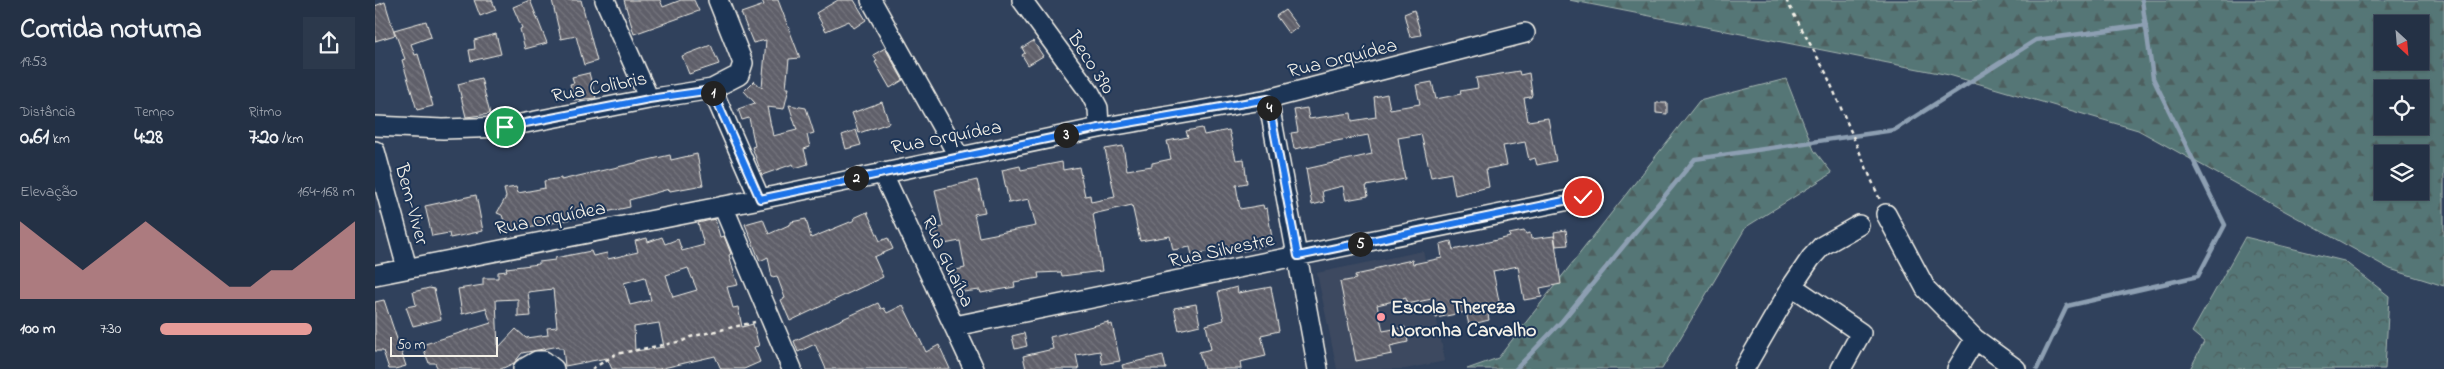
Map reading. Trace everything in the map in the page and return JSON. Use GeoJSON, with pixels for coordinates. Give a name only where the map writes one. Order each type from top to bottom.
{"type":"FeatureCollection","features":[{"type":"Feature","properties":{"kind":"street"},"geometry":{"type":"LineString","coordinates":[[605,0],[649,99]]}},
{"type":"Feature","properties":{"kind":"street","name":"Rua Colibris"},"geometry":{"type":"LineString","coordinates":[[375,126],[443,129],[505,127],[649,99],[712,90],[739,76],[743,63],[718,0]]}},
{"type":"Feature","properties":{"kind":"street"},"geometry":{"type":"LineString","coordinates":[[871,0],[959,157]]}},
{"type":"Feature","properties":{"kind":"street","name":"Beco 390"},"geometry":{"type":"LineString","coordinates":[[1022,0],[1090,93],[1098,108],[1099,128]]}},
{"type":"Feature","properties":{"kind":"street","name":"Rua Orquídea"},"geometry":{"type":"LineString","coordinates":[[375,275],[760,199],[1099,128],[1268,99],[1525,33]]}},
{"type":"Feature","properties":{"kind":"street"},"geometry":{"type":"LineString","coordinates":[[712,90],[760,199]]}},
{"type":"Feature","properties":{"kind":"street"},"geometry":{"type":"LineString","coordinates":[[1268,99],[1319,369]]}},
{"type":"Feature","properties":{"kind":"street","name":"Bem-Viver"},"geometry":{"type":"LineString","coordinates":[[375,151],[407,268]]}},
{"type":"Feature","properties":{"kind":"street","name":"Rua Guaíba"},"geometry":{"type":"LineString","coordinates":[[882,172],[974,369]]}},
{"type":"Feature","properties":{"kind":"street","name":"Rua Silvestre"},"geometry":{"type":"LineString","coordinates":[[955,326],[1583,197]]}},
{"type":"Feature","properties":{"kind":"street"},"geometry":{"type":"LineString","coordinates":[[723,206],[792,369]]}},
{"type":"Feature","properties":{"kind":"street"},"geometry":{"type":"LineString","coordinates":[[1886,214],[1926,289],[1975,339],[2016,369]]}},
{"type":"Feature","properties":{"kind":"street"},"geometry":{"type":"LineString","coordinates":[[1744,369],[1792,286],[1816,252],[1859,225]]}},
{"type":"Feature","properties":{"kind":"street"},"geometry":{"type":"LineString","coordinates":[[1792,286],[1861,333],[1841,369]]}},
{"type":"Feature","properties":{"kind":"street"},"geometry":{"type":"LineString","coordinates":[[1957,369],[1975,339]]}},
{"type":"Feature","properties":{"kind":"street"},"geometry":{"type":"LineString","coordinates":[[523,369],[537,361],[544,361],[554,369]]}},
{"type":"Feature","properties":{"kind":"path"},"geometry":{"type":"LineString","coordinates":[[1786,0],[1826,73],[1886,214]]}},
{"type":"Feature","properties":{"kind":"path"},"geometry":{"type":"LineString","coordinates":[[592,369],[616,354],[683,341],[690,337],[771,318]]}},
{"type":"Feature","properties":{"kind":"shaded area","name":"Escola Thereza Noronha Carvalho"},"geometry":{"type":"Polygon","coordinates":[[[1423,251],[1445,361],[1405,369],[1337,369],[1317,273],[1423,251]]]}},
{"type":"Feature","properties":{"kind":"green space"},"geometry":{"type":"Polygon","coordinates":[[[1569,0],[2444,0],[2444,286],[2390,269],[2138,130],[1949,75],[1569,0]]]}},
{"type":"Feature","properties":{"kind":"green space"},"geometry":{"type":"Polygon","coordinates":[[[1786,79],[1814,150],[1832,173],[1746,227],[1662,369],[1467,369],[1498,358],[1699,101],[1786,79]]]}},
{"type":"Feature","properties":{"kind":"green space"},"geometry":{"type":"Polygon","coordinates":[[[2245,237],[2344,261],[2389,296],[2385,369],[2190,369],[2204,342],[2192,332],[2245,237]]]}},
{"type":"Feature","properties":{"kind":"building"},"geometry":{"type":"Polygon","coordinates":[[[474,0],[492,0],[496,10],[480,16],[474,0]]]}},
{"type":"Feature","properties":{"kind":"building"},"geometry":{"type":"Polygon","coordinates":[[[530,0],[547,43],[525,49],[520,29],[522,28],[513,7],[530,0]]]}},
{"type":"Feature","properties":{"kind":"building"},"geometry":{"type":"Polygon","coordinates":[[[552,0],[581,0],[597,61],[584,65],[576,36],[561,39],[552,0]]]}},
{"type":"Feature","properties":{"kind":"building"},"geometry":{"type":"Polygon","coordinates":[[[624,0],[660,0],[663,7],[681,0],[694,0],[699,11],[634,34],[624,0]]]}},
{"type":"Feature","properties":{"kind":"building"},"geometry":{"type":"Polygon","coordinates":[[[762,0],[778,0],[800,58],[789,59],[786,88],[789,88],[784,109],[767,107],[773,136],[797,130],[789,105],[806,108],[814,133],[807,135],[810,147],[804,149],[808,164],[795,168],[793,164],[762,175],[752,147],[755,146],[749,118],[742,120],[738,109],[755,103],[744,91],[754,81],[762,88],[766,40],[753,43],[741,13],[764,5],[762,0]]]}},
{"type":"Feature","properties":{"kind":"building"},"geometry":{"type":"Polygon","coordinates":[[[838,0],[854,0],[866,20],[854,28],[849,21],[826,31],[816,13],[838,0]]]}},
{"type":"Feature","properties":{"kind":"building"},"geometry":{"type":"Polygon","coordinates":[[[385,2],[395,35],[375,41],[375,6],[385,2]]]}},
{"type":"Feature","properties":{"kind":"building"},"geometry":{"type":"Polygon","coordinates":[[[1285,10],[1298,27],[1289,34],[1276,16],[1285,10]]]}},
{"type":"Feature","properties":{"kind":"building"},"geometry":{"type":"Polygon","coordinates":[[[1414,10],[1421,35],[1410,37],[1404,14],[1414,10]]]}},
{"type":"Feature","properties":{"kind":"building"},"geometry":{"type":"Polygon","coordinates":[[[426,21],[431,37],[411,44],[415,55],[418,54],[433,106],[417,110],[402,60],[405,59],[394,30],[426,21]]]}},
{"type":"Feature","properties":{"kind":"building"},"geometry":{"type":"Polygon","coordinates":[[[496,34],[501,54],[471,61],[469,50],[475,49],[474,40],[496,34]]]}},
{"type":"Feature","properties":{"kind":"building"},"geometry":{"type":"Polygon","coordinates":[[[1033,41],[1043,56],[1028,65],[1022,55],[1025,53],[1022,48],[1033,41]]]}},
{"type":"Feature","properties":{"kind":"building"},"geometry":{"type":"Polygon","coordinates":[[[711,45],[719,64],[689,74],[682,56],[711,45]]]}},
{"type":"Feature","properties":{"kind":"building"},"geometry":{"type":"Polygon","coordinates":[[[885,48],[903,80],[890,88],[873,55],[885,48]]]}},
{"type":"Feature","properties":{"kind":"building"},"geometry":{"type":"Polygon","coordinates":[[[1519,71],[1520,75],[1529,73],[1532,94],[1531,97],[1524,98],[1528,121],[1548,118],[1556,161],[1537,165],[1535,158],[1529,160],[1525,142],[1503,146],[1507,165],[1486,169],[1489,187],[1455,195],[1451,173],[1431,177],[1421,134],[1398,138],[1405,179],[1366,186],[1368,196],[1346,200],[1343,186],[1322,191],[1324,202],[1312,205],[1306,169],[1372,154],[1368,135],[1294,149],[1291,133],[1298,132],[1294,110],[1307,108],[1309,119],[1351,113],[1352,121],[1376,117],[1374,97],[1387,94],[1390,109],[1420,104],[1416,85],[1432,82],[1436,99],[1461,94],[1460,91],[1478,88],[1476,78],[1519,71]]]}},
{"type":"Feature","properties":{"kind":"building"},"geometry":{"type":"Polygon","coordinates":[[[589,73],[596,98],[574,100],[570,84],[574,83],[572,77],[589,73]]]}},
{"type":"Feature","properties":{"kind":"building"},"geometry":{"type":"Polygon","coordinates":[[[481,78],[490,114],[466,117],[458,84],[481,78]]]}},
{"type":"Feature","properties":{"kind":"building"},"geometry":{"type":"Polygon","coordinates":[[[882,102],[889,123],[859,133],[852,113],[882,102]]]}},
{"type":"Feature","properties":{"kind":"building"},"geometry":{"type":"Polygon","coordinates":[[[1656,103],[1667,103],[1667,114],[1656,113],[1656,103]]]}},
{"type":"Feature","properties":{"kind":"building"},"geometry":{"type":"Polygon","coordinates":[[[1202,128],[1204,135],[1229,130],[1236,160],[1244,159],[1247,183],[1236,185],[1240,209],[1263,205],[1264,209],[1267,208],[1273,244],[1243,251],[1242,244],[1192,255],[1190,247],[1173,250],[1170,236],[1140,241],[1132,205],[1093,214],[1102,271],[1062,276],[1061,272],[1038,273],[1039,278],[1014,282],[1015,287],[981,293],[980,290],[955,293],[947,272],[965,268],[960,241],[934,246],[931,230],[943,227],[935,190],[977,180],[985,212],[974,214],[979,237],[1036,226],[1029,199],[1009,203],[1002,170],[1020,166],[1021,170],[1062,162],[1063,170],[1079,167],[1085,196],[1090,195],[1091,202],[1115,197],[1105,149],[1123,146],[1127,170],[1152,166],[1152,163],[1171,159],[1167,141],[1188,137],[1186,131],[1202,128]]]}},
{"type":"Feature","properties":{"kind":"building"},"geometry":{"type":"Polygon","coordinates":[[[856,130],[861,145],[846,149],[842,135],[856,130]]]}},
{"type":"Feature","properties":{"kind":"building"},"geometry":{"type":"Polygon","coordinates":[[[697,154],[703,185],[670,191],[669,189],[629,200],[630,207],[528,228],[527,226],[507,230],[502,215],[497,213],[506,197],[504,189],[516,187],[518,193],[545,188],[544,181],[561,178],[561,180],[670,155],[671,160],[697,154]]]}},
{"type":"Feature","properties":{"kind":"building"},"geometry":{"type":"Polygon","coordinates":[[[476,195],[483,231],[450,238],[449,233],[432,236],[425,206],[476,195]]]}},
{"type":"Feature","properties":{"kind":"building"},"geometry":{"type":"Polygon","coordinates":[[[867,212],[880,241],[888,238],[893,249],[874,257],[883,277],[790,321],[781,300],[785,298],[777,276],[772,277],[768,257],[760,261],[745,224],[763,219],[769,234],[791,224],[791,222],[806,219],[811,238],[855,220],[854,218],[867,212]]]}},
{"type":"Feature","properties":{"kind":"building"},"geometry":{"type":"Polygon","coordinates":[[[715,219],[720,237],[724,236],[731,254],[729,255],[738,285],[727,287],[733,308],[738,307],[742,327],[753,324],[759,346],[754,347],[760,362],[744,369],[721,369],[715,356],[659,369],[612,369],[607,358],[565,366],[563,348],[559,348],[559,346],[522,353],[514,363],[501,369],[438,369],[435,363],[429,363],[422,345],[491,323],[486,308],[462,314],[458,289],[483,285],[483,278],[498,278],[498,272],[507,271],[506,268],[539,264],[539,262],[555,260],[555,258],[591,251],[593,256],[607,253],[608,259],[638,252],[635,241],[647,238],[648,242],[662,237],[665,244],[678,239],[682,251],[704,245],[698,223],[715,219]],[[688,268],[666,275],[673,297],[697,290],[688,268]],[[645,277],[624,283],[630,305],[651,300],[645,277]],[[553,289],[528,292],[531,316],[518,317],[518,299],[496,300],[498,348],[516,329],[526,338],[548,335],[547,328],[557,327],[553,289]],[[659,323],[634,327],[635,351],[664,347],[659,323]]]}},
{"type":"Feature","properties":{"kind":"building"},"geometry":{"type":"Polygon","coordinates":[[[1566,230],[1568,245],[1556,246],[1554,232],[1566,230]]]}},
{"type":"Feature","properties":{"kind":"building"},"geometry":{"type":"Polygon","coordinates":[[[1524,231],[1526,234],[1530,233],[1531,239],[1554,236],[1561,284],[1540,288],[1542,297],[1524,300],[1518,266],[1493,271],[1501,311],[1488,314],[1489,320],[1469,325],[1466,312],[1436,318],[1432,299],[1407,304],[1406,298],[1377,305],[1383,331],[1405,327],[1408,342],[1390,346],[1392,354],[1356,361],[1340,282],[1356,279],[1355,275],[1398,263],[1412,260],[1413,264],[1442,258],[1440,244],[1451,241],[1453,250],[1510,237],[1509,234],[1524,231]]]}},
{"type":"Feature","properties":{"kind":"building"},"geometry":{"type":"Polygon","coordinates":[[[1237,287],[1238,293],[1271,287],[1279,331],[1261,335],[1266,356],[1240,362],[1241,369],[1204,369],[1199,352],[1211,349],[1206,325],[1224,320],[1218,292],[1237,287]]]}},
{"type":"Feature","properties":{"kind":"building"},"geometry":{"type":"Polygon","coordinates":[[[429,288],[434,289],[441,319],[413,326],[406,307],[416,305],[413,292],[429,288]]]}},
{"type":"Feature","properties":{"kind":"building"},"geometry":{"type":"Polygon","coordinates":[[[384,300],[406,366],[395,369],[389,369],[383,351],[375,351],[375,302],[384,300]]]}},
{"type":"Feature","properties":{"kind":"building"},"geometry":{"type":"Polygon","coordinates":[[[878,303],[881,309],[884,308],[887,313],[903,305],[926,352],[939,345],[950,369],[826,369],[815,344],[798,352],[794,341],[878,303]]]}},
{"type":"Feature","properties":{"kind":"building"},"geometry":{"type":"Polygon","coordinates":[[[1196,304],[1200,325],[1179,330],[1174,308],[1196,304]]]}},
{"type":"Feature","properties":{"kind":"building"},"geometry":{"type":"Polygon","coordinates":[[[1108,322],[1108,325],[1112,324],[1120,361],[1102,364],[1100,351],[1076,355],[1079,369],[1026,369],[1023,356],[1053,349],[1050,337],[1108,322]]]}},
{"type":"Feature","properties":{"kind":"building"},"geometry":{"type":"Polygon","coordinates":[[[1024,333],[1027,346],[1015,349],[1012,336],[1024,333]]]}},
{"type":"Feature","properties":{"kind":"building"},"geometry":{"type":"Polygon","coordinates":[[[1163,355],[1166,369],[1123,369],[1122,365],[1163,355]]]}},
{"type":"Feature","properties":{"kind":"waterway"},"geometry":{"type":"LineString","coordinates":[[2037,369],[2067,306],[2198,276],[2225,225],[2153,78],[2142,0]]}},
{"type":"Feature","properties":{"kind":"waterway"},"geometry":{"type":"LineString","coordinates":[[1516,369],[1562,321],[1695,159],[1894,130],[2036,40],[2146,25]]}},
{"type":"Feature","properties":{"kind":"place","name":"Escola Thereza Noronha Carvalho"},"geometry":{"type":"Point","coordinates":[1381,317]}},
{"type":"Feature","properties":{"kind":"route"},"geometry":{"type":"LineString","coordinates":[[505,127],[649,99],[712,90],[760,199],[1099,128],[1268,99],[1298,256],[1583,197]]}}]}
